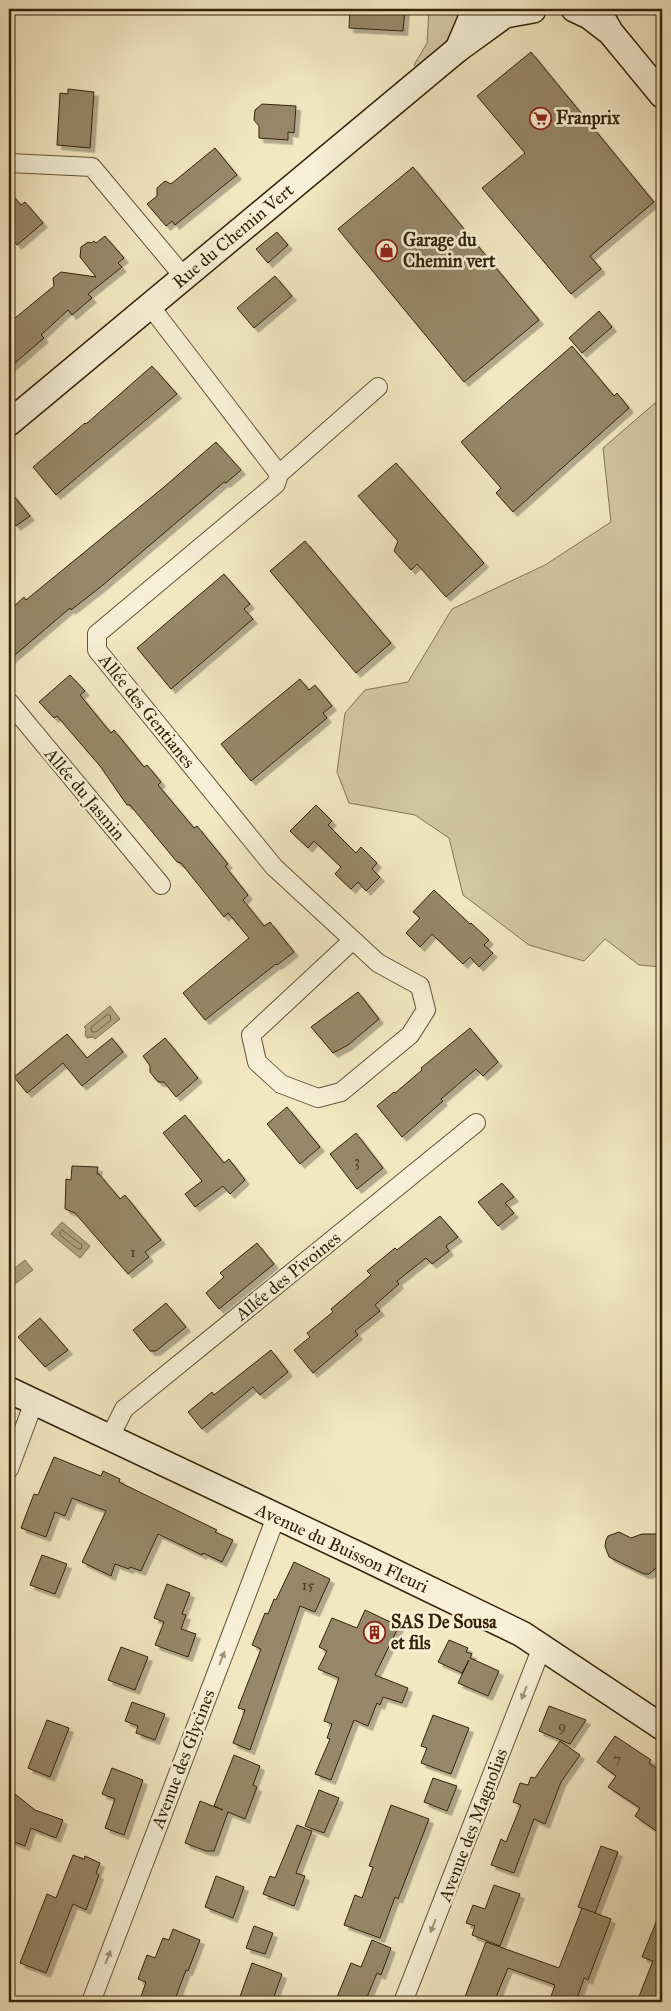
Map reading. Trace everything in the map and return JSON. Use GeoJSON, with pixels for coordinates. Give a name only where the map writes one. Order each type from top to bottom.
{"type":"FeatureCollection","features":[{"type":"Feature","properties":{"kind":"street","name":"Rue du Chemin Vert"},"geometry":{"type":"LineString","coordinates":[[458,49],[470,22],[472,9]]}},
{"type":"Feature","properties":{"kind":"street","name":"Rue du Chemin Vert"},"geometry":{"type":"LineString","coordinates":[[9,423],[458,49],[505,15],[528,9]]}},
{"type":"Feature","properties":{"kind":"street"},"geometry":{"type":"LineString","coordinates":[[574,9],[589,16],[611,33]]}},
{"type":"Feature","properties":{"kind":"street"},"geometry":{"type":"LineString","coordinates":[[597,9],[611,33],[662,95]]}},
{"type":"Feature","properties":{"kind":"street"},"geometry":{"type":"LineString","coordinates":[[9,163],[92,167],[184,278]]}},
{"type":"Feature","properties":{"kind":"street"},"geometry":{"type":"LineString","coordinates":[[150,306],[279,474]]}},
{"type":"Feature","properties":{"kind":"street","name":"Allée des Gentianes"},"geometry":{"type":"LineString","coordinates":[[353,940],[251,1035],[257,1062],[281,1084],[318,1098],[341,1092],[410,1035],[426,1010],[420,986],[378,963],[274,867],[97,650],[97,634],[276,484],[279,474],[378,387]]}},
{"type":"Feature","properties":{"kind":"street","name":"Allée du Jasmin"},"geometry":{"type":"LineString","coordinates":[[9,702],[161,885]]}},
{"type":"Feature","properties":{"kind":"street","name":"Allée des Pivoines"},"geometry":{"type":"LineString","coordinates":[[110,1438],[124,1410],[476,1123]]}},
{"type":"Feature","properties":{"kind":"street","name":"Avenue du Buisson Fleuri"},"geometry":{"type":"LineString","coordinates":[[9,1390],[522,1634],[662,1727]]}},
{"type":"Feature","properties":{"kind":"street"},"geometry":{"type":"LineString","coordinates":[[9,1469],[34,1402]]}},
{"type":"Feature","properties":{"kind":"street","name":"Avenue des Glycines"},"geometry":{"type":"LineString","coordinates":[[91,2002],[276,1516]]}},
{"type":"Feature","properties":{"kind":"street","name":"Avenue des Magnolias"},"geometry":{"type":"LineString","coordinates":[[403,2002],[542,1647]]}},
{"type":"Feature","properties":{"kind":"shaded area"},"geometry":{"type":"Polygon","coordinates":[[[429,9],[464,9],[450,42],[418,68],[414,65],[427,43],[429,9]]]}},
{"type":"Feature","properties":{"kind":"shaded area"},"geometry":{"type":"Polygon","coordinates":[[[662,397],[662,967],[639,965],[605,939],[584,961],[529,945],[463,895],[449,838],[415,815],[349,803],[337,772],[345,713],[365,690],[408,682],[452,609],[545,565],[611,522],[603,448],[662,397]]]}},
{"type":"Feature","properties":{"kind":"water"},"geometry":{"type":"Polygon","coordinates":[[[110,1006],[120,1019],[95,1039],[93,1037],[87,1038],[84,1027],[110,1006]]]}},
{"type":"Feature","properties":{"kind":"water"},"geometry":{"type":"Polygon","coordinates":[[[62,1222],[90,1246],[80,1258],[51,1234],[62,1222]]]}},
{"type":"Feature","properties":{"kind":"water"},"geometry":{"type":"Polygon","coordinates":[[[25,1260],[33,1270],[10,1288],[9,1273],[25,1260]]]}},
{"type":"Feature","properties":{"kind":"building"},"geometry":{"type":"Polygon","coordinates":[[[350,9],[405,9],[403,31],[349,28],[350,9]]]}},
{"type":"Feature","properties":{"kind":"building"},"geometry":{"type":"Polygon","coordinates":[[[531,52],[654,202],[590,256],[601,269],[571,294],[482,188],[525,153],[477,96],[531,52]]]}},
{"type":"Feature","properties":{"kind":"building"},"geometry":{"type":"Polygon","coordinates":[[[68,89],[94,92],[90,148],[57,145],[60,93],[68,94],[68,89]]]}},
{"type":"Feature","properties":{"kind":"building"},"geometry":{"type":"Polygon","coordinates":[[[262,104],[296,106],[294,133],[288,132],[288,140],[259,138],[259,126],[254,120],[255,110],[262,104]]]}},
{"type":"Feature","properties":{"kind":"building"},"geometry":{"type":"Polygon","coordinates":[[[215,148],[237,175],[175,225],[172,221],[166,226],[147,204],[157,196],[157,188],[165,181],[171,184],[215,148]]]}},
{"type":"Feature","properties":{"kind":"building"},"geometry":{"type":"Polygon","coordinates":[[[413,167],[539,320],[464,382],[338,229],[413,167]]]}},
{"type":"Feature","properties":{"kind":"building"},"geometry":{"type":"Polygon","coordinates":[[[9,191],[21,205],[25,202],[43,223],[17,245],[9,235],[9,191]]]}},
{"type":"Feature","properties":{"kind":"building"},"geometry":{"type":"Polygon","coordinates":[[[277,232],[288,245],[268,263],[256,249],[277,232]]]}},
{"type":"Feature","properties":{"kind":"building"},"geometry":{"type":"Polygon","coordinates":[[[105,236],[124,258],[118,263],[122,267],[88,294],[92,298],[72,315],[68,310],[41,335],[44,338],[9,368],[9,323],[54,286],[53,278],[61,272],[96,277],[80,257],[81,247],[88,242],[94,241],[96,243],[105,236]]]}},
{"type":"Feature","properties":{"kind":"building"},"geometry":{"type":"Polygon","coordinates":[[[275,276],[292,296],[254,328],[237,308],[275,276]]]}},
{"type":"Feature","properties":{"kind":"building"},"geometry":{"type":"Polygon","coordinates":[[[599,311],[612,327],[582,353],[569,338],[599,311]]]}},
{"type":"Feature","properties":{"kind":"building"},"geometry":{"type":"Polygon","coordinates":[[[572,346],[614,396],[617,393],[629,408],[513,512],[496,493],[501,488],[461,442],[572,346]]]}},
{"type":"Feature","properties":{"kind":"building"},"geometry":{"type":"Polygon","coordinates":[[[152,366],[177,394],[56,495],[33,467],[86,424],[152,366]]]}},
{"type":"Feature","properties":{"kind":"building"},"geometry":{"type":"Polygon","coordinates":[[[216,442],[241,470],[226,483],[224,482],[103,585],[71,610],[70,608],[9,660],[9,619],[12,608],[24,597],[26,600],[216,442]]]}},
{"type":"Feature","properties":{"kind":"building"},"geometry":{"type":"Polygon","coordinates":[[[396,463],[484,563],[446,597],[417,564],[411,570],[394,551],[398,541],[358,496],[396,463]]]}},
{"type":"Feature","properties":{"kind":"building"},"geometry":{"type":"Polygon","coordinates":[[[9,490],[30,516],[16,526],[9,517],[9,490]]]}},
{"type":"Feature","properties":{"kind":"building"},"geometry":{"type":"Polygon","coordinates":[[[305,541],[391,643],[356,673],[270,571],[305,541]]]}},
{"type":"Feature","properties":{"kind":"building"},"geometry":{"type":"Polygon","coordinates":[[[224,574],[250,604],[244,609],[253,619],[171,689],[137,648],[224,574]]]}},
{"type":"Feature","properties":{"kind":"building"},"geometry":{"type":"Polygon","coordinates":[[[70,675],[85,691],[80,695],[111,733],[114,730],[144,767],[147,765],[161,782],[158,785],[194,828],[197,826],[228,864],[225,866],[248,895],[243,900],[264,926],[270,922],[294,952],[205,1020],[183,993],[249,938],[228,913],[224,917],[181,863],[177,862],[130,805],[127,805],[100,766],[57,716],[54,718],[39,702],[70,675]]]}},
{"type":"Feature","properties":{"kind":"building"},"geometry":{"type":"Polygon","coordinates":[[[300,679],[309,690],[315,685],[332,706],[323,713],[327,718],[251,781],[221,744],[300,679]]]}},
{"type":"Feature","properties":{"kind":"building"},"geometry":{"type":"Polygon","coordinates":[[[316,805],[332,821],[328,825],[356,853],[361,847],[377,863],[372,869],[380,877],[366,891],[358,882],[351,889],[335,874],[341,867],[314,841],[308,848],[290,831],[316,805]]]}},
{"type":"Feature","properties":{"kind":"building"},"geometry":{"type":"Polygon","coordinates":[[[434,890],[489,940],[484,945],[493,953],[479,967],[470,957],[463,964],[432,934],[420,947],[406,933],[420,918],[413,912],[434,890]]]}},
{"type":"Feature","properties":{"kind":"building"},"geometry":{"type":"Polygon","coordinates":[[[358,992],[379,1019],[348,1045],[333,1053],[311,1027],[358,992]]]}},
{"type":"Feature","properties":{"kind":"building"},"geometry":{"type":"Polygon","coordinates":[[[470,1028],[498,1062],[483,1076],[476,1069],[441,1099],[443,1101],[402,1137],[377,1106],[395,1093],[422,1070],[421,1068],[470,1028]]]}},
{"type":"Feature","properties":{"kind":"building"},"geometry":{"type":"Polygon","coordinates":[[[67,1034],[87,1058],[112,1038],[123,1052],[82,1086],[63,1063],[27,1093],[14,1077],[67,1034]]]}},
{"type":"Feature","properties":{"kind":"building"},"geometry":{"type":"Polygon","coordinates":[[[165,1038],[198,1078],[176,1097],[164,1082],[158,1082],[150,1072],[150,1066],[143,1056],[165,1038]]]}},
{"type":"Feature","properties":{"kind":"building"},"geometry":{"type":"Polygon","coordinates":[[[287,1107],[320,1147],[300,1164],[267,1124],[287,1107]]]}},
{"type":"Feature","properties":{"kind":"building"},"geometry":{"type":"Polygon","coordinates":[[[185,1115],[224,1163],[229,1159],[245,1180],[230,1194],[223,1186],[195,1207],[185,1194],[202,1181],[163,1133],[185,1115]]]}},
{"type":"Feature","properties":{"kind":"building"},"geometry":{"type":"Polygon","coordinates":[[[356,1133],[383,1168],[357,1189],[330,1154],[356,1133]]]}},
{"type":"Feature","properties":{"kind":"building"},"geometry":{"type":"Polygon","coordinates":[[[72,1166],[98,1167],[97,1174],[120,1199],[125,1195],[161,1240],[145,1252],[149,1257],[128,1274],[75,1213],[65,1209],[66,1179],[71,1180],[72,1166]]]}},
{"type":"Feature","properties":{"kind":"building"},"geometry":{"type":"Polygon","coordinates":[[[502,1183],[514,1197],[505,1203],[514,1213],[498,1226],[478,1202],[502,1183]]]}},
{"type":"Feature","properties":{"kind":"building"},"geometry":{"type":"Polygon","coordinates":[[[440,1216],[458,1237],[446,1246],[449,1251],[432,1264],[426,1258],[397,1281],[399,1284],[375,1305],[380,1311],[355,1331],[358,1335],[313,1373],[294,1350],[310,1337],[307,1333],[333,1312],[331,1309],[371,1275],[367,1271],[395,1248],[397,1250],[440,1216]]]}},
{"type":"Feature","properties":{"kind":"building"},"geometry":{"type":"Polygon","coordinates":[[[257,1243],[274,1264],[219,1309],[206,1293],[224,1277],[220,1273],[257,1243]]]}},
{"type":"Feature","properties":{"kind":"building"},"geometry":{"type":"Polygon","coordinates":[[[166,1303],[186,1327],[156,1351],[150,1351],[133,1330],[166,1303]]]}},
{"type":"Feature","properties":{"kind":"building"},"geometry":{"type":"Polygon","coordinates":[[[40,1318],[68,1350],[45,1367],[18,1337],[40,1318]]]}},
{"type":"Feature","properties":{"kind":"building"},"geometry":{"type":"Polygon","coordinates":[[[271,1350],[288,1372],[260,1395],[253,1387],[202,1429],[188,1412],[212,1392],[214,1395],[271,1350]]]}},
{"type":"Feature","properties":{"kind":"building"},"geometry":{"type":"Polygon","coordinates":[[[54,1457],[101,1476],[103,1471],[120,1479],[119,1482],[217,1530],[215,1532],[233,1540],[222,1562],[203,1553],[202,1555],[158,1534],[141,1571],[115,1564],[111,1576],[82,1562],[106,1511],[72,1498],[65,1516],[55,1512],[46,1537],[21,1528],[34,1494],[38,1495],[54,1457]]]}},
{"type":"Feature","properties":{"kind":"building"},"geometry":{"type":"Polygon","coordinates":[[[619,1532],[631,1538],[642,1534],[662,1534],[662,1563],[649,1574],[644,1574],[609,1557],[605,1546],[606,1540],[608,1536],[619,1532]]]}},
{"type":"Feature","properties":{"kind":"building"},"geometry":{"type":"Polygon","coordinates":[[[42,1555],[67,1564],[55,1594],[30,1585],[42,1555]]]}},
{"type":"Feature","properties":{"kind":"building"},"geometry":{"type":"Polygon","coordinates":[[[294,1562],[330,1579],[315,1612],[300,1606],[250,1750],[233,1743],[245,1710],[238,1708],[261,1649],[252,1645],[265,1613],[268,1614],[274,1599],[276,1600],[294,1562]]]}},
{"type":"Feature","properties":{"kind":"building"},"geometry":{"type":"Polygon","coordinates":[[[167,1584],[190,1593],[182,1614],[186,1615],[181,1629],[196,1634],[188,1657],[155,1645],[164,1622],[154,1618],[167,1584]]]}},
{"type":"Feature","properties":{"kind":"building"},"geometry":{"type":"Polygon","coordinates":[[[365,1610],[399,1626],[375,1675],[408,1688],[402,1703],[383,1697],[380,1705],[377,1703],[368,1726],[354,1720],[331,1780],[315,1774],[330,1739],[327,1738],[332,1724],[324,1721],[339,1678],[318,1669],[327,1651],[319,1647],[332,1618],[357,1628],[365,1610]]]}},
{"type":"Feature","properties":{"kind":"building"},"geometry":{"type":"Polygon","coordinates":[[[449,1640],[468,1648],[466,1652],[472,1654],[470,1658],[499,1671],[488,1696],[458,1683],[469,1660],[462,1673],[438,1662],[449,1640]]]}},
{"type":"Feature","properties":{"kind":"building"},"geometry":{"type":"Polygon","coordinates":[[[121,1647],[148,1657],[135,1690],[108,1680],[121,1647]]]}},
{"type":"Feature","properties":{"kind":"building"},"geometry":{"type":"Polygon","coordinates":[[[132,1702],[165,1714],[155,1740],[136,1733],[138,1726],[125,1721],[132,1702]]]}},
{"type":"Feature","properties":{"kind":"building"},"geometry":{"type":"Polygon","coordinates":[[[549,1706],[586,1720],[570,1744],[539,1731],[549,1706]]]}},
{"type":"Feature","properties":{"kind":"building"},"geometry":{"type":"Polygon","coordinates":[[[433,1715],[469,1728],[451,1774],[421,1763],[427,1748],[421,1746],[433,1715]]]}},
{"type":"Feature","properties":{"kind":"building"},"geometry":{"type":"Polygon","coordinates":[[[47,1720],[69,1728],[50,1777],[28,1768],[47,1720]]]}},
{"type":"Feature","properties":{"kind":"building"},"geometry":{"type":"Polygon","coordinates":[[[615,1736],[651,1760],[649,1763],[662,1772],[662,1835],[635,1816],[640,1808],[608,1787],[616,1776],[597,1762],[615,1736]]]}},
{"type":"Feature","properties":{"kind":"building"},"geometry":{"type":"Polygon","coordinates":[[[560,1741],[580,1755],[561,1782],[545,1824],[534,1819],[514,1873],[491,1865],[501,1839],[506,1842],[521,1805],[513,1802],[520,1783],[528,1785],[531,1777],[535,1778],[560,1741]]]}},
{"type":"Feature","properties":{"kind":"building"},"geometry":{"type":"Polygon","coordinates":[[[234,1755],[260,1766],[253,1785],[257,1787],[245,1819],[228,1812],[214,1851],[206,1851],[185,1843],[200,1801],[223,1810],[214,1806],[234,1755]]]}},
{"type":"Feature","properties":{"kind":"building"},"geometry":{"type":"Polygon","coordinates":[[[112,1768],[143,1780],[124,1835],[105,1828],[115,1799],[102,1794],[112,1768]]]}},
{"type":"Feature","properties":{"kind":"building"},"geometry":{"type":"Polygon","coordinates":[[[433,1778],[457,1786],[447,1811],[424,1802],[433,1778]]]}},
{"type":"Feature","properties":{"kind":"building"},"geometry":{"type":"Polygon","coordinates":[[[319,1790],[339,1798],[324,1833],[305,1826],[319,1790]]]}},
{"type":"Feature","properties":{"kind":"building"},"geometry":{"type":"Polygon","coordinates":[[[15,1794],[35,1810],[63,1820],[56,1838],[31,1828],[25,1846],[9,1840],[9,1809],[15,1794]]]}},
{"type":"Feature","properties":{"kind":"building"},"geometry":{"type":"Polygon","coordinates":[[[391,1805],[429,1819],[398,1899],[395,1897],[380,1938],[344,1925],[355,1895],[362,1898],[373,1867],[369,1866],[391,1805]]]}},
{"type":"Feature","properties":{"kind":"building"},"geometry":{"type":"Polygon","coordinates":[[[297,1825],[312,1831],[296,1873],[305,1876],[294,1906],[263,1894],[270,1876],[275,1878],[297,1825]]]}},
{"type":"Feature","properties":{"kind":"building"},"geometry":{"type":"Polygon","coordinates":[[[601,1846],[618,1852],[595,1913],[578,1907],[601,1846]]]}},
{"type":"Feature","properties":{"kind":"building"},"geometry":{"type":"Polygon","coordinates":[[[73,1855],[84,1859],[85,1856],[100,1863],[96,1873],[99,1875],[86,1910],[73,1904],[46,1973],[20,1963],[47,1894],[56,1898],[73,1855]]]}},
{"type":"Feature","properties":{"kind":"building"},"geometry":{"type":"Polygon","coordinates":[[[216,1876],[244,1887],[233,1918],[205,1907],[216,1876]]]}},
{"type":"Feature","properties":{"kind":"building"},"geometry":{"type":"Polygon","coordinates":[[[494,1885],[520,1894],[500,1946],[472,1935],[475,1926],[466,1923],[473,1905],[485,1909],[494,1885]]]}},
{"type":"Feature","properties":{"kind":"building"},"geometry":{"type":"Polygon","coordinates":[[[582,1908],[611,1919],[588,1980],[584,1978],[576,2002],[549,2002],[555,1985],[508,1968],[494,2002],[463,2002],[486,1942],[559,1968],[582,1908]]]}},
{"type":"Feature","properties":{"kind":"building"},"geometry":{"type":"Polygon","coordinates":[[[661,1910],[662,2002],[647,2002],[638,1999],[653,1961],[642,1957],[661,1910]]]}},
{"type":"Feature","properties":{"kind":"building"},"geometry":{"type":"Polygon","coordinates":[[[254,1926],[273,1933],[265,1954],[246,1948],[254,1926]]]}},
{"type":"Feature","properties":{"kind":"building"},"geometry":{"type":"Polygon","coordinates":[[[173,1929],[200,1940],[174,2002],[139,2002],[146,1982],[138,1979],[147,1955],[155,1958],[163,1938],[169,1940],[173,1929]]]}},
{"type":"Feature","properties":{"kind":"building"},"geometry":{"type":"Polygon","coordinates":[[[372,1940],[391,1948],[381,1975],[377,1973],[365,2002],[335,2002],[351,1963],[361,1967],[372,1940]]]}},
{"type":"Feature","properties":{"kind":"building"},"geometry":{"type":"Polygon","coordinates":[[[252,1963],[282,1974],[272,2002],[238,2002],[252,1963]]]}},
{"type":"Feature","properties":{"kind":"place","name":"Franprix"},"geometry":{"type":"Point","coordinates":[540,118]}},
{"type":"Feature","properties":{"kind":"place","name":"Garage du Chemin vert"},"geometry":{"type":"Point","coordinates":[387,250]}},
{"type":"Feature","properties":{"kind":"place","name":"SAS De Sousa et fils"},"geometry":{"type":"Point","coordinates":[375,1632]}}]}
